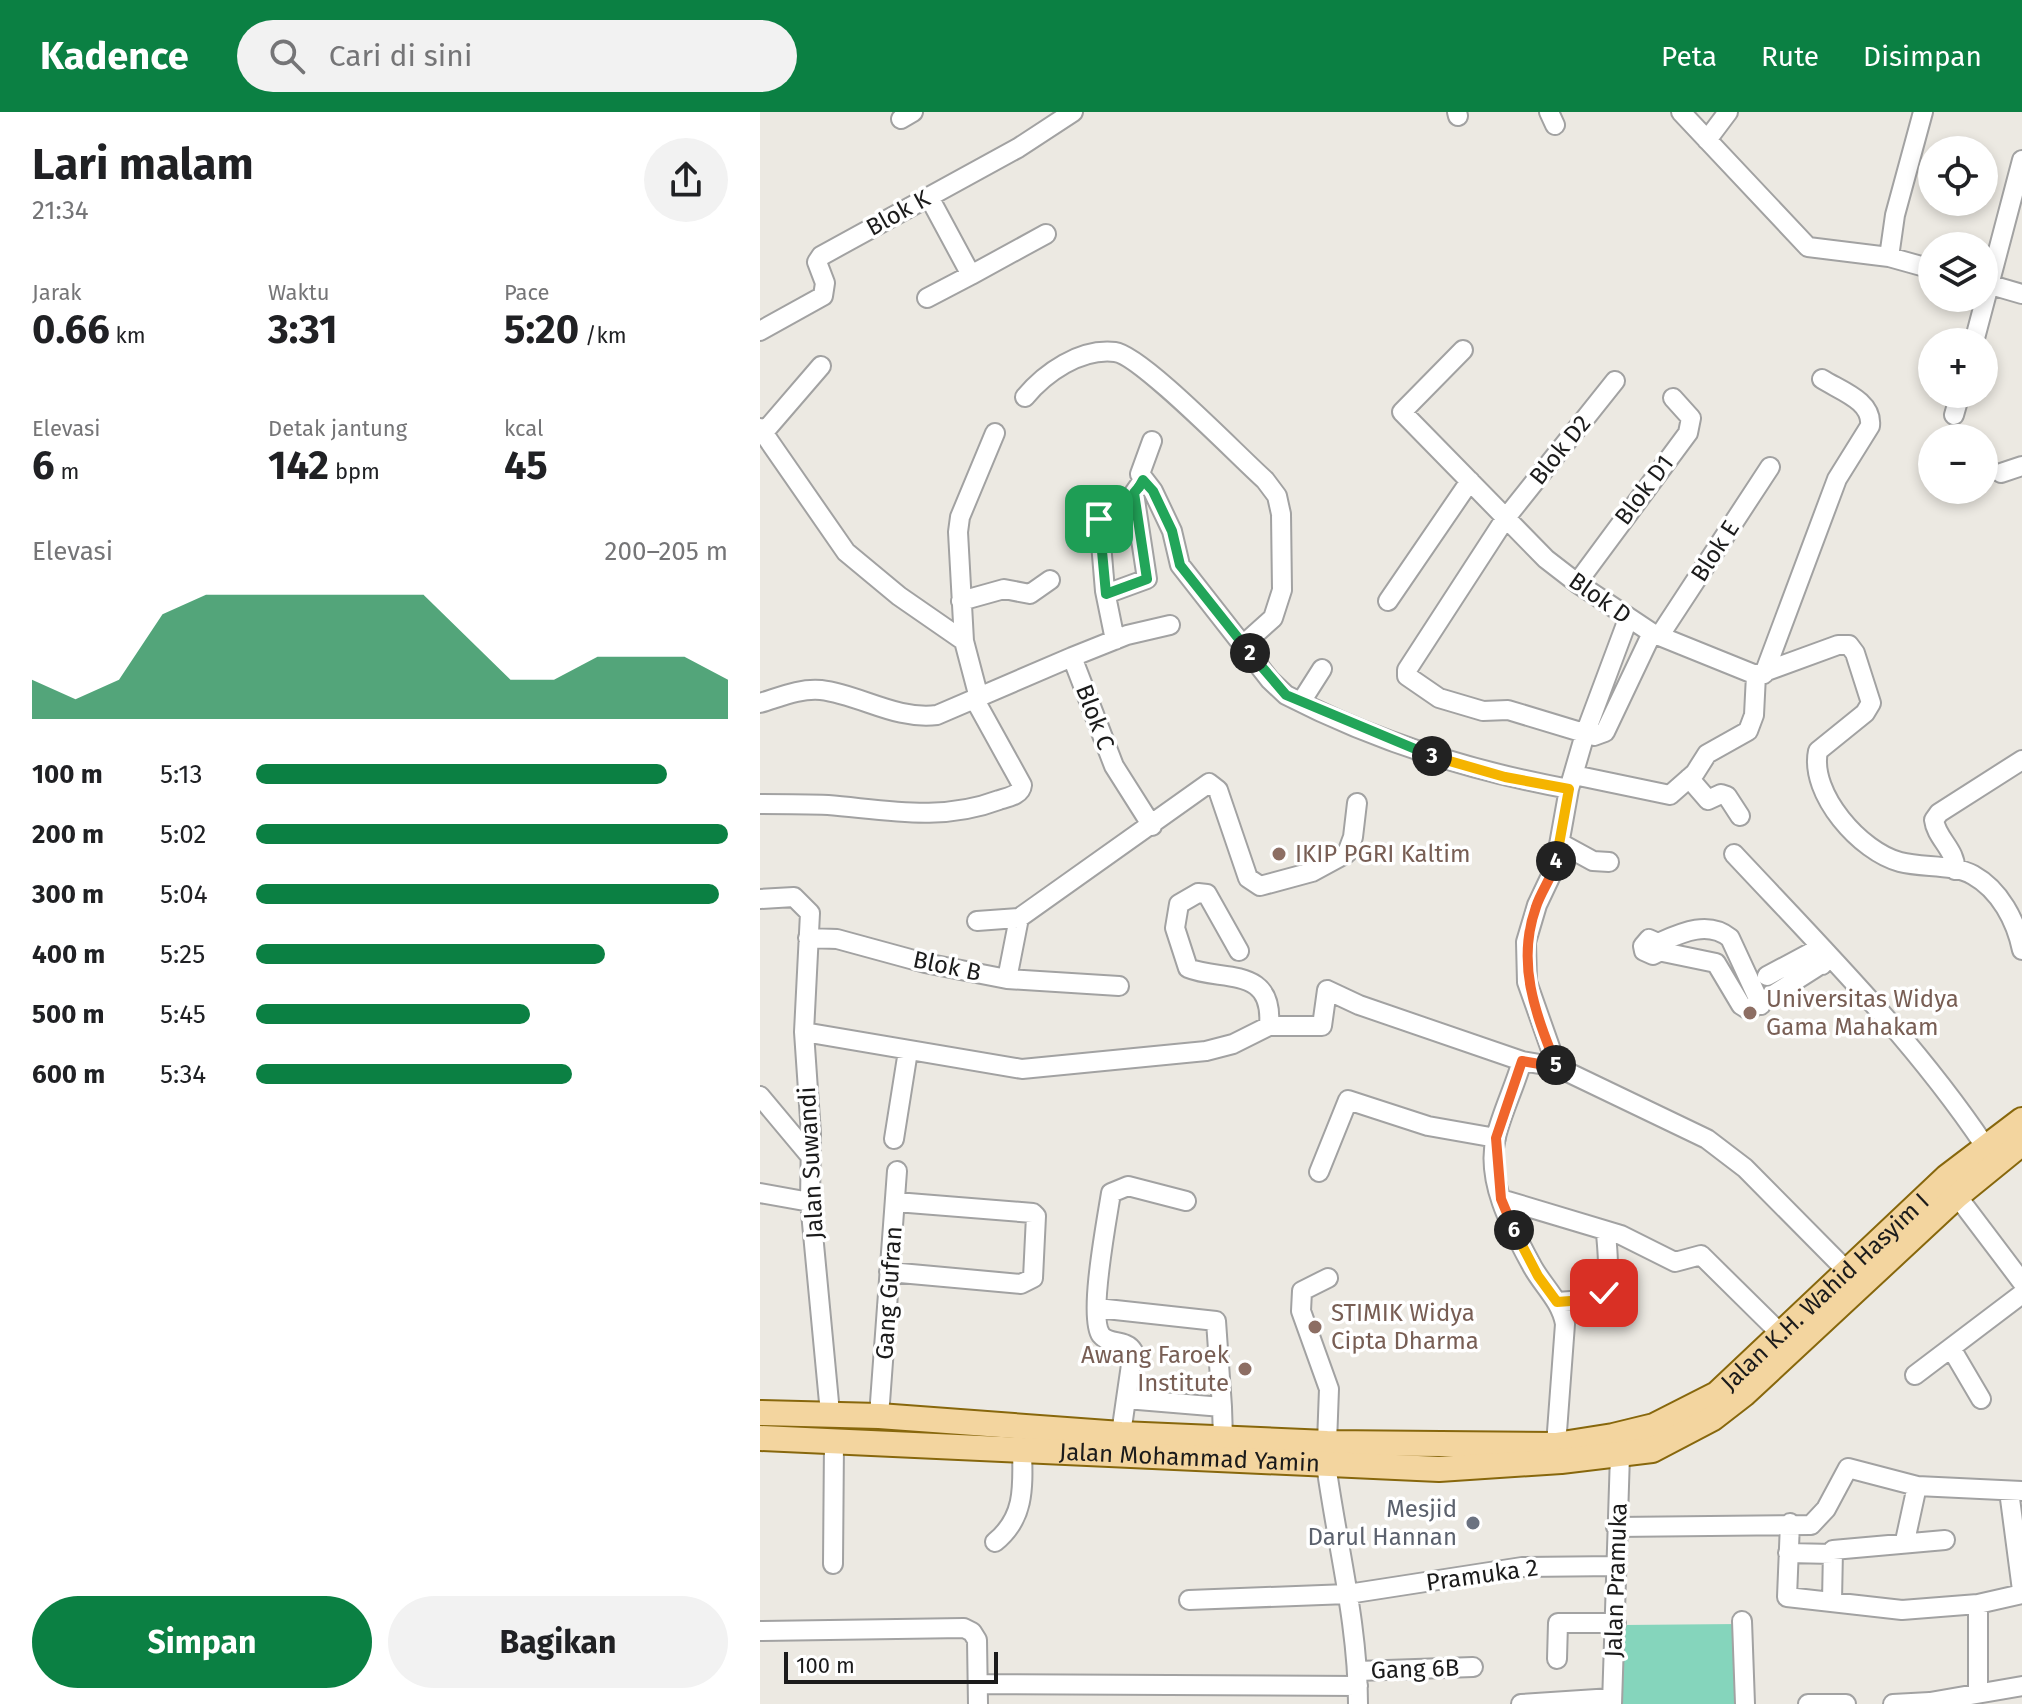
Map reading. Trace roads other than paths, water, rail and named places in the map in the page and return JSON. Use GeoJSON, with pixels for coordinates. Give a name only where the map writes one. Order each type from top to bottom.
{"type":"FeatureCollection","features":[{"type":"Feature","properties":{"kind":"main road","name":"Jalan K.H. Wahid Hasyim I"},"geometry":{"type":"LineString","coordinates":[[1617,1446],[1652,1450],[1683,1436],[1734,1402],[1957,1196],[2022,1120]]}},
{"type":"Feature","properties":{"kind":"main road","name":"Jalan K.H. Wahid Hasyim I"},"geometry":{"type":"LineString","coordinates":[[1617,1446],[1717,1394],[1846,1270],[1990,1154],[2022,1143]]}},
{"type":"Feature","properties":{"kind":"main road","name":"Jalan Mohammad Yamin"},"geometry":{"type":"LineString","coordinates":[[760,1413],[830,1413],[1121,1434],[1176,1447],[1223,1438],[1439,1469],[1617,1446]]}},
{"type":"Feature","properties":{"kind":"main road","name":"Jalan Mohammad Yamin"},"geometry":{"type":"LineString","coordinates":[[760,1438],[1022,1450],[1176,1447],[1326,1454],[1556,1445],[1617,1446]]}},
{"type":"Feature","properties":{"kind":"street","name":"Blok K"},"geometry":{"type":"LineString","coordinates":[[760,331],[823,296],[825,283],[817,262],[821,256],[1018,148],[1073,112]]}},
{"type":"Feature","properties":{"kind":"street"},"geometry":{"type":"LineString","coordinates":[[1681,112],[1808,247],[1889,257],[1918,265]]}},
{"type":"Feature","properties":{"kind":"street"},"geometry":{"type":"LineString","coordinates":[[1707,140],[1728,112]]}},
{"type":"Feature","properties":{"kind":"street"},"geometry":{"type":"LineString","coordinates":[[1889,257],[1895,215],[1923,112]]}},
{"type":"Feature","properties":{"kind":"street"},"geometry":{"type":"LineString","coordinates":[[1998,245],[2022,160]]}},
{"type":"Feature","properties":{"kind":"street"},"geometry":{"type":"LineString","coordinates":[[929,197],[971,275]]}},
{"type":"Feature","properties":{"kind":"street"},"geometry":{"type":"LineString","coordinates":[[927,298],[1046,234]]}},
{"type":"Feature","properties":{"kind":"street"},"geometry":{"type":"LineString","coordinates":[[1998,287],[2022,294]]}},
{"type":"Feature","properties":{"kind":"street","name":"Blok D"},"geometry":{"type":"LineString","coordinates":[[1463,350],[1402,412],[1505,519],[1577,583],[1628,619],[1656,634],[1760,675]]}},
{"type":"Feature","properties":{"kind":"street"},"geometry":{"type":"LineString","coordinates":[[1025,397],[1056,366],[1117,352],[1154,377],[1265,480],[1277,496],[1281,514],[1282,590],[1273,618],[1244,644]]}},
{"type":"Feature","properties":{"kind":"street"},"geometry":{"type":"LineString","coordinates":[[821,366],[762,429],[846,552],[899,596],[964,641]]}},
{"type":"Feature","properties":{"kind":"street"},"geometry":{"type":"LineString","coordinates":[[1152,441],[1139,469],[1172,531],[1180,565],[1270,680],[1301,702],[1433,756],[1505,777],[1572,782],[1664,796],[1689,778],[1707,754],[1748,731],[1754,715],[1760,675],[1837,479],[1870,426],[1871,417],[1863,404],[1822,379]]}},
{"type":"Feature","properties":{"kind":"street","name":"Blok D2"},"geometry":{"type":"LineString","coordinates":[[1585,734],[1508,710],[1483,711],[1439,698],[1407,676],[1407,670],[1505,519],[1615,381]]}},
{"type":"Feature","properties":{"kind":"street","name":"Blok D1"},"geometry":{"type":"LineString","coordinates":[[1577,583],[1688,433],[1691,418],[1673,398]]}},
{"type":"Feature","properties":{"kind":"street"},"geometry":{"type":"LineString","coordinates":[[1954,415],[1956,408]]}},
{"type":"Feature","properties":{"kind":"street"},"geometry":{"type":"LineString","coordinates":[[760,804],[929,814],[988,805],[1017,794],[1022,785],[977,699],[964,641],[961,601],[960,517],[995,433]]}},
{"type":"Feature","properties":{"kind":"street"},"geometry":{"type":"LineString","coordinates":[[2001,473],[2022,466]]}},
{"type":"Feature","properties":{"kind":"street","name":"Blok E"},"geometry":{"type":"LineString","coordinates":[[1585,734],[1594,736],[1605,732],[1656,634],[1770,467]]}},
{"type":"Feature","properties":{"kind":"street"},"geometry":{"type":"LineString","coordinates":[[1106,594],[1147,579],[1134,493],[1143,480]]}},
{"type":"Feature","properties":{"kind":"street"},"geometry":{"type":"LineString","coordinates":[[1388,601],[1470,481]]}},
{"type":"Feature","properties":{"kind":"street"},"geometry":{"type":"LineString","coordinates":[[1099,519],[1106,594],[1115,640]]}},
{"type":"Feature","properties":{"kind":"street"},"geometry":{"type":"LineString","coordinates":[[961,601],[1004,589],[1030,594],[1050,580]]}},
{"type":"Feature","properties":{"kind":"street"},"geometry":{"type":"LineString","coordinates":[[1557,1067],[1527,982],[1526,942],[1560,843],[1585,734],[1628,619]]}},
{"type":"Feature","properties":{"kind":"street"},"geometry":{"type":"LineString","coordinates":[[1072,657],[1115,640],[1170,625]]}},
{"type":"Feature","properties":{"kind":"street"},"geometry":{"type":"LineString","coordinates":[[1760,675],[1838,645],[1849,645],[1871,693],[1871,703],[1865,713],[1818,751],[1817,769],[1834,808],[1861,839],[1896,861],[1924,868],[1970,873],[1999,898],[2012,920],[2022,950]]}},
{"type":"Feature","properties":{"kind":"street","name":"Blok C"},"geometry":{"type":"LineString","coordinates":[[760,703],[806,690],[823,690],[920,717],[948,712],[1072,657],[1114,766],[1152,826]]}},
{"type":"Feature","properties":{"kind":"street"},"geometry":{"type":"LineString","coordinates":[[1301,702],[1322,669]]}},
{"type":"Feature","properties":{"kind":"street"},"geometry":{"type":"LineString","coordinates":[[1955,870],[1954,859],[1935,829],[1934,820],[1939,813],[2022,760]]}},
{"type":"Feature","properties":{"kind":"street"},"geometry":{"type":"LineString","coordinates":[[1689,778],[1708,800],[1724,794],[1740,816]]}},
{"type":"Feature","properties":{"kind":"street"},"geometry":{"type":"LineString","coordinates":[[977,921],[1019,918],[1209,783],[1216,786],[1248,878],[1260,886],[1312,872],[1347,853],[1353,837],[1357,803]]}},
{"type":"Feature","properties":{"kind":"street"},"geometry":{"type":"LineString","coordinates":[[1560,843],[1593,861],[1609,862]]}},
{"type":"Feature","properties":{"kind":"street"},"geometry":{"type":"LineString","coordinates":[[1734,854],[1963,1112],[1990,1154]]}},
{"type":"Feature","properties":{"kind":"street"},"geometry":{"type":"LineString","coordinates":[[1906,881],[1924,868]]}},
{"type":"Feature","properties":{"kind":"street"},"geometry":{"type":"LineString","coordinates":[[1239,951],[1207,894],[1187,897],[1179,904],[1175,928],[1188,968],[1235,975],[1256,987],[1265,995],[1269,1026]]}},
{"type":"Feature","properties":{"kind":"street","name":"Jalan Suwandi"},"geometry":{"type":"LineString","coordinates":[[760,899],[794,897],[805,904],[810,913],[804,1032],[811,1157],[810,1202],[830,1413]]}},
{"type":"Feature","properties":{"kind":"street","name":"Blok B"},"geometry":{"type":"LineString","coordinates":[[808,938],[837,939],[925,963],[1007,979],[1019,918]]}},
{"type":"Feature","properties":{"kind":"street"},"geometry":{"type":"LineString","coordinates":[[1761,1005],[1730,938],[1722,931],[1694,929],[1658,947],[1716,963],[1744,1009],[1761,1005],[1827,961]]}},
{"type":"Feature","properties":{"kind":"street"},"geometry":{"type":"LineString","coordinates":[[1767,976],[1812,952],[1827,961]]}},
{"type":"Feature","properties":{"kind":"street"},"geometry":{"type":"LineString","coordinates":[[1007,979],[1119,986]]}},
{"type":"Feature","properties":{"kind":"street"},"geometry":{"type":"LineString","coordinates":[[804,1032],[1022,1069],[1206,1051],[1233,1044],[1269,1026],[1322,1026],[1327,990],[1359,1005],[1522,1061],[1557,1067],[1707,1139],[1745,1168],[1846,1270]]}},
{"type":"Feature","properties":{"kind":"street"},"geometry":{"type":"LineString","coordinates":[[894,1139],[908,1051]]}},
{"type":"Feature","properties":{"kind":"street"},"geometry":{"type":"LineString","coordinates":[[1522,1061],[1496,1138],[1501,1199],[1530,1262],[1557,1302],[1565,1324],[1556,1445]]}},
{"type":"Feature","properties":{"kind":"street"},"geometry":{"type":"LineString","coordinates":[[760,1096],[811,1157]]}},
{"type":"Feature","properties":{"kind":"street"},"geometry":{"type":"LineString","coordinates":[[1319,1172],[1348,1100],[1428,1126],[1496,1138]]}},
{"type":"Feature","properties":{"kind":"street","name":"Gang Gufran"},"geometry":{"type":"LineString","coordinates":[[879,1416],[897,1171]]}},
{"type":"Feature","properties":{"kind":"street"},"geometry":{"type":"LineString","coordinates":[[1121,1434],[1133,1351],[1128,1345],[1104,1338],[1099,1331],[1097,1308],[1111,1193],[1128,1186],[1186,1201]]}},
{"type":"Feature","properties":{"kind":"street"},"geometry":{"type":"LineString","coordinates":[[760,1193],[810,1202]]}},
{"type":"Feature","properties":{"kind":"street"},"geometry":{"type":"LineString","coordinates":[[1957,1196],[2022,1282]]}},
{"type":"Feature","properties":{"kind":"street"},"geometry":{"type":"LineString","coordinates":[[1501,1199],[1629,1238],[1675,1262],[1701,1255],[1781,1334]]}},
{"type":"Feature","properties":{"kind":"street"},"geometry":{"type":"LineString","coordinates":[[889,1272],[1021,1284],[1033,1278],[1036,1216],[1028,1210],[896,1202]]}},
{"type":"Feature","properties":{"kind":"street"},"geometry":{"type":"LineString","coordinates":[[1557,1302],[1598,1299],[1604,1293],[1607,1280],[1606,1232]]}},
{"type":"Feature","properties":{"kind":"street"},"geometry":{"type":"LineString","coordinates":[[1328,1278],[1302,1291],[1301,1311],[1327,1376],[1326,1454],[1348,1594],[1358,1687]]}},
{"type":"Feature","properties":{"kind":"street"},"geometry":{"type":"LineString","coordinates":[[1915,1375],[2022,1294]]}},
{"type":"Feature","properties":{"kind":"street"},"geometry":{"type":"LineString","coordinates":[[1097,1308],[1216,1321],[1223,1438]]}},
{"type":"Feature","properties":{"kind":"street"},"geometry":{"type":"LineString","coordinates":[[1951,1348],[1981,1399]]}},
{"type":"Feature","properties":{"kind":"street"},"geometry":{"type":"LineString","coordinates":[[1126,1399],[1222,1407]]}},
{"type":"Feature","properties":{"kind":"street"},"geometry":{"type":"LineString","coordinates":[[833,1564],[834,1442]]}},
{"type":"Feature","properties":{"kind":"street","name":"Jalan Pramuka"},"geometry":{"type":"LineString","coordinates":[[1612,1701],[1616,1623],[1617,1446]]}},
{"type":"Feature","properties":{"kind":"street"},"geometry":{"type":"LineString","coordinates":[[995,1542],[1008,1532],[1018,1515],[1022,1450]]}},
{"type":"Feature","properties":{"kind":"street"},"geometry":{"type":"LineString","coordinates":[[1616,1527],[1790,1523],[1811,1525],[1848,1468],[1917,1486],[2016,1491],[2016,1547],[2022,1592],[1978,1604],[1902,1610],[1787,1597],[1790,1523]]}},
{"type":"Feature","properties":{"kind":"street"},"geometry":{"type":"LineString","coordinates":[[1905,1541],[1917,1486]]}},
{"type":"Feature","properties":{"kind":"street"},"geometry":{"type":"LineString","coordinates":[[1832,1601],[1833,1550],[1905,1541],[1945,1540]]}},
{"type":"Feature","properties":{"kind":"street"},"geometry":{"type":"LineString","coordinates":[[1788,1553],[1833,1554]]}},
{"type":"Feature","properties":{"kind":"street","name":"Pramuka 2"},"geometry":{"type":"LineString","coordinates":[[1189,1600],[1348,1594],[1522,1567],[1617,1566]]}},
{"type":"Feature","properties":{"kind":"street"},"geometry":{"type":"LineString","coordinates":[[1978,1604],[1978,1692]]}},
{"type":"Feature","properties":{"kind":"street"},"geometry":{"type":"LineString","coordinates":[[1742,1621],[1745,1704]]}},
{"type":"Feature","properties":{"kind":"street"},"geometry":{"type":"LineString","coordinates":[[1557,1659],[1558,1623],[1616,1623]]}},
{"type":"Feature","properties":{"kind":"street"},"geometry":{"type":"LineString","coordinates":[[760,1631],[964,1628],[972,1632],[977,1640],[978,1704]]}},
{"type":"Feature","properties":{"kind":"street","name":"Gang 6B"},"geometry":{"type":"LineString","coordinates":[[978,1684],[1358,1687],[1473,1667]]}},
{"type":"Feature","properties":{"kind":"street"},"geometry":{"type":"LineString","coordinates":[[1893,1704],[1930,1702],[2022,1686]]}},
{"type":"Feature","properties":{"kind":"street"},"geometry":{"type":"LineString","coordinates":[[1521,1704],[1612,1701]]}},
{"type":"Feature","properties":{"kind":"street"},"geometry":{"type":"LineString","coordinates":[[1808,1704],[1846,1704]]}},
{"type":"Feature","properties":{"kind":"place","name":"IKIP PGRI Kaltim"},"geometry":{"type":"Point","coordinates":[1279,854]}},
{"type":"Feature","properties":{"kind":"place","name":"Universitas Widya Gama Mahakam"},"geometry":{"type":"Point","coordinates":[1750,1013]}},
{"type":"Feature","properties":{"kind":"place","name":"STIMIK Widya Cipta Dharma"},"geometry":{"type":"Point","coordinates":[1315,1327]}},
{"type":"Feature","properties":{"kind":"place","name":"Awang Faroek Institute"},"geometry":{"type":"Point","coordinates":[1245,1369]}},
{"type":"Feature","properties":{"kind":"place","name":"Mesjid Darul Hannan"},"geometry":{"type":"Point","coordinates":[1473,1523]}}]}
